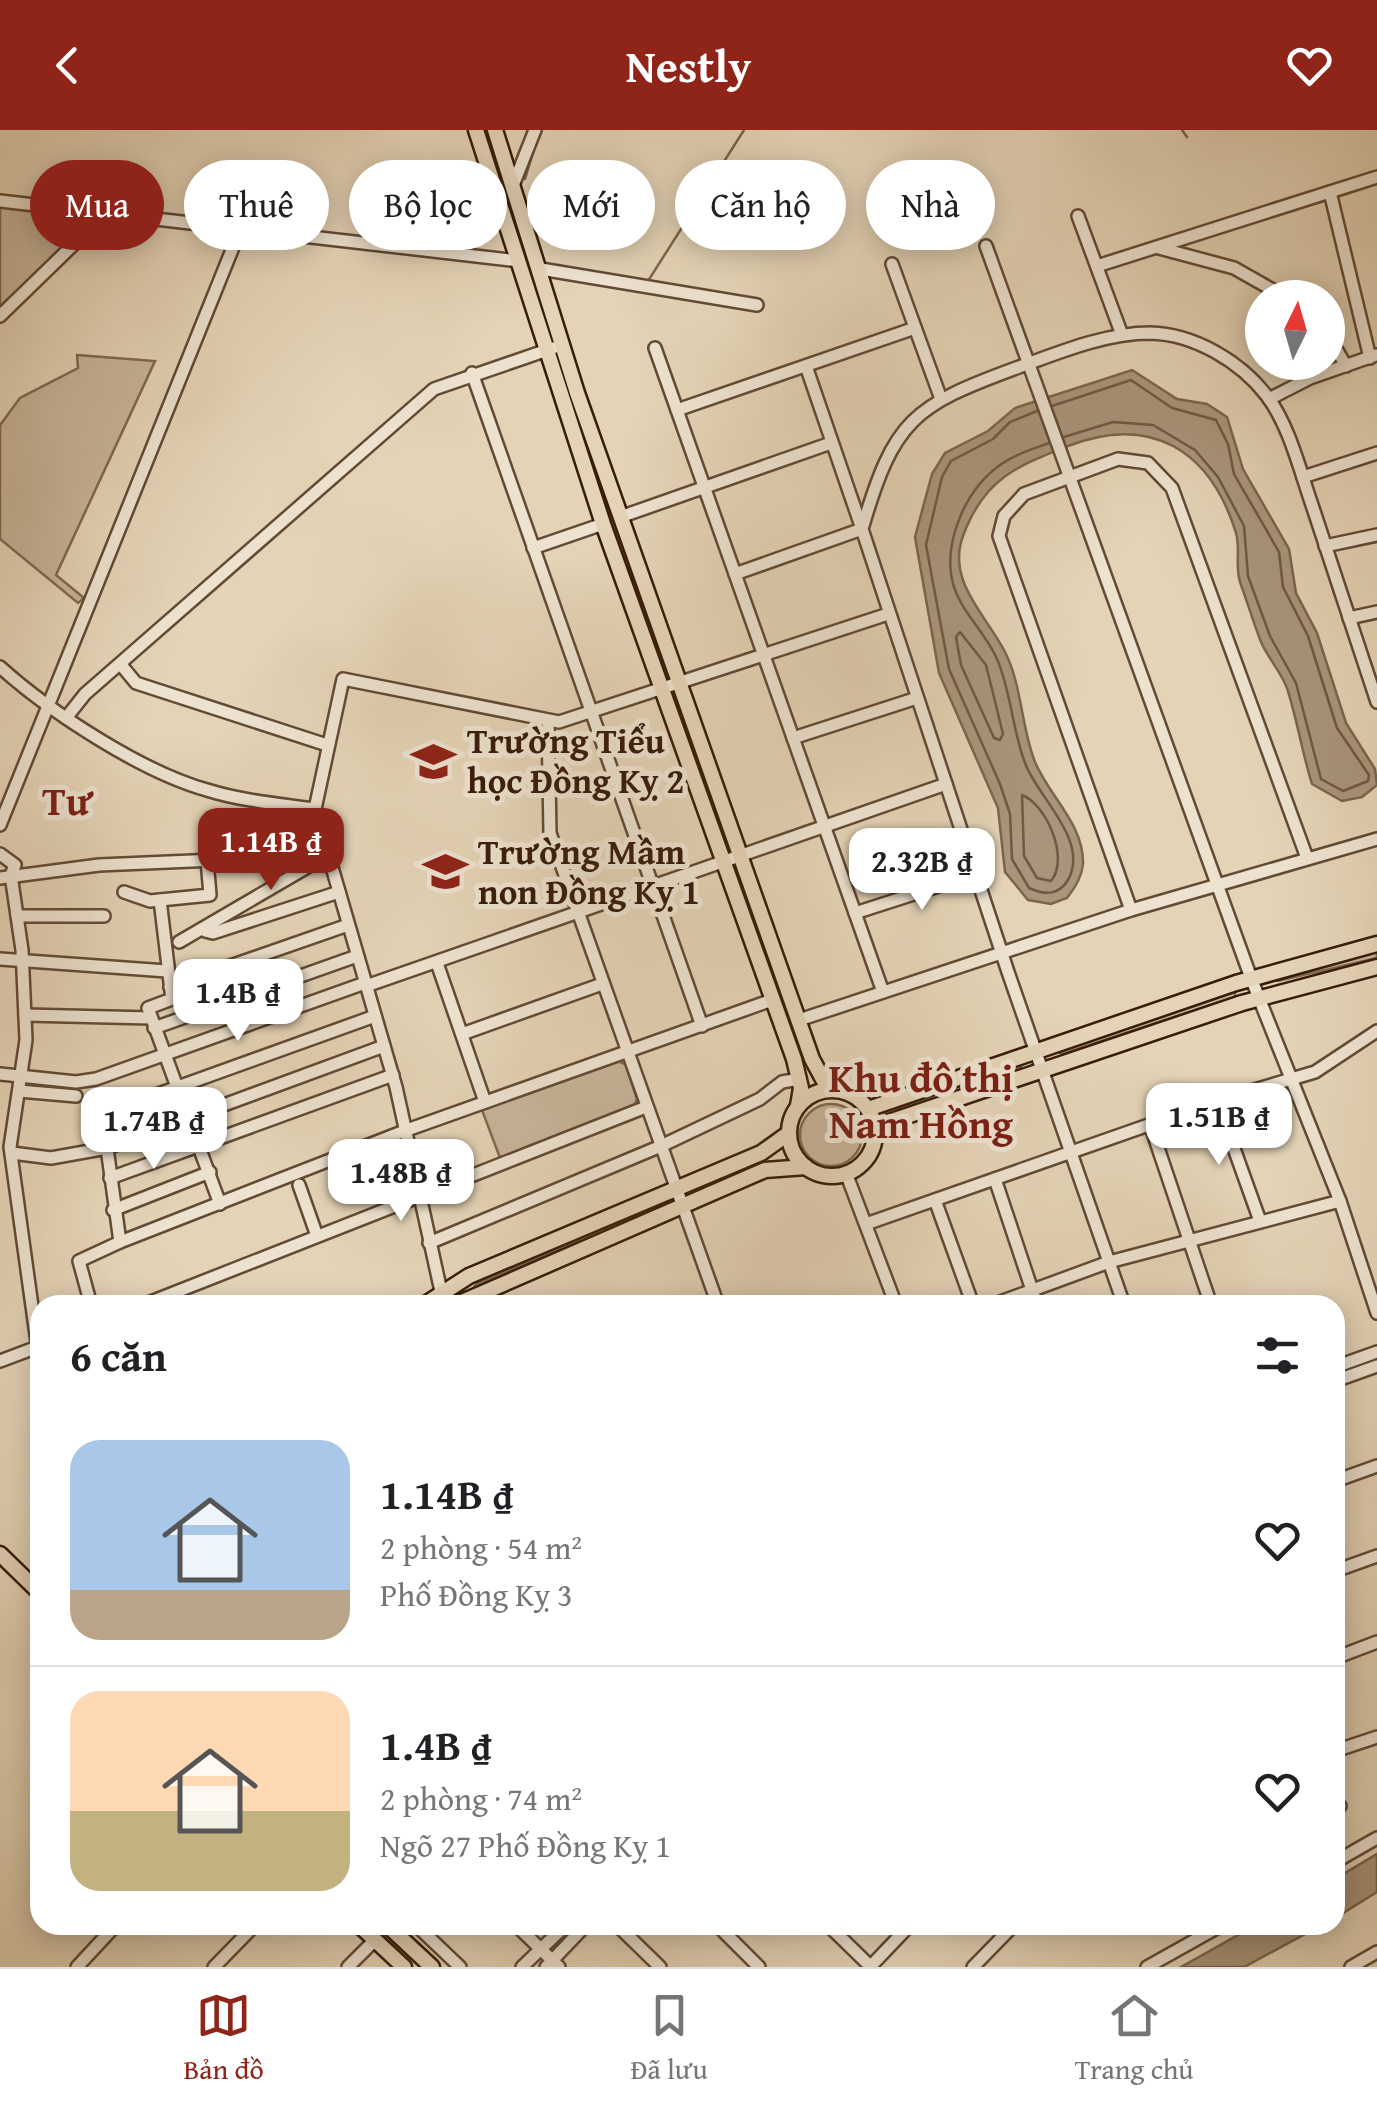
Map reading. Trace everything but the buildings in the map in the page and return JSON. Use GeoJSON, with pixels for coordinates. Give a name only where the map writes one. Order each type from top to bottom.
{"type":"FeatureCollection","features":[{"type":"Feature","properties":{"kind":"main road"},"geometry":{"type":"LineString","coordinates":[[476,130],[604,524],[800,1079],[798,1106],[789,1133],[792,1150],[806,1167]]}},
{"type":"Feature","properties":{"kind":"main road"},"geometry":{"type":"LineString","coordinates":[[477,1295],[767,1170],[806,1167],[826,1175],[846,1173],[867,1157],[874,1127],[868,1109],[822,1078],[799,1020],[620,518],[495,130]]}},
{"type":"Feature","properties":{"kind":"main road"},"geometry":{"type":"LineString","coordinates":[[868,1109],[1037,1048],[1251,978],[1377,944]]}},
{"type":"Feature","properties":{"kind":"main road"},"geometry":{"type":"LineString","coordinates":[[874,1127],[1043,1067],[1259,998],[1377,967]]}},
{"type":"Feature","properties":{"kind":"main road"},"geometry":{"type":"LineString","coordinates":[[798,1106],[818,1092],[846,1092]]}},
{"type":"Feature","properties":{"kind":"main road"},"geometry":{"type":"LineString","coordinates":[[447,1295],[676,1188],[762,1153],[789,1133]]}},
{"type":"Feature","properties":{"kind":"main road"},"geometry":{"type":"LineString","coordinates":[[0,1554],[30,1584]]}},
{"type":"Feature","properties":{"kind":"main road"},"geometry":{"type":"LineString","coordinates":[[370,1935],[404,1967]]}},
{"type":"Feature","properties":{"kind":"main road"},"geometry":{"type":"LineString","coordinates":[[398,1935],[432,1967]]}},
{"type":"Feature","properties":{"kind":"street"},"geometry":{"type":"LineString","coordinates":[[514,183],[535,130]]}},
{"type":"Feature","properties":{"kind":"street"},"geometry":{"type":"LineString","coordinates":[[1097,266],[1377,176]]}},
{"type":"Feature","properties":{"kind":"street"},"geometry":{"type":"LineString","coordinates":[[1269,399],[1373,356],[1330,192]]}},
{"type":"Feature","properties":{"kind":"street"},"geometry":{"type":"LineString","coordinates":[[0,201],[30,204]]}},
{"type":"Feature","properties":{"kind":"street"},"geometry":{"type":"LineString","coordinates":[[1078,216],[1122,335]]}},
{"type":"Feature","properties":{"kind":"street"},"geometry":{"type":"LineString","coordinates":[[329,240],[519,261]]}},
{"type":"Feature","properties":{"kind":"street"},"geometry":{"type":"LineString","coordinates":[[1155,248],[1234,268],[1255,280]]}},
{"type":"Feature","properties":{"kind":"street"},"geometry":{"type":"LineString","coordinates":[[0,316],[67,250]]}},
{"type":"Feature","properties":{"kind":"street"},"geometry":{"type":"LineString","coordinates":[[0,825],[232,250]]}},
{"type":"Feature","properties":{"kind":"street"},"geometry":{"type":"LineString","coordinates":[[988,250],[1116,596],[1251,978],[1340,1201],[1377,1313]]}},
{"type":"Feature","properties":{"kind":"street"},"geometry":{"type":"LineString","coordinates":[[892,264],[941,399]]}},
{"type":"Feature","properties":{"kind":"street"},"geometry":{"type":"LineString","coordinates":[[540,269],[757,305]]}},
{"type":"Feature","properties":{"kind":"street"},"geometry":{"type":"LineString","coordinates":[[677,410],[915,328]]}},
{"type":"Feature","properties":{"kind":"street"},"geometry":{"type":"LineString","coordinates":[[862,529],[879,468],[892,442],[914,417],[941,399],[1030,363],[1122,335],[1153,334],[1192,342],[1229,361],[1269,399],[1303,477],[1376,695]]}},
{"type":"Feature","properties":{"kind":"street"},"geometry":{"type":"LineString","coordinates":[[66,718],[86,694],[434,389],[472,373],[562,346]]}},
{"type":"Feature","properties":{"kind":"street"},"geometry":{"type":"LineString","coordinates":[[655,348],[882,992]]}},
{"type":"Feature","properties":{"kind":"street"},"geometry":{"type":"LineString","coordinates":[[806,366],[1121,1295]]}},
{"type":"Feature","properties":{"kind":"street"},"geometry":{"type":"LineString","coordinates":[[472,373],[702,1026]]}},
{"type":"Feature","properties":{"kind":"street"},"geometry":{"type":"LineString","coordinates":[[620,518],[831,443]]}},
{"type":"Feature","properties":{"kind":"street"},"geometry":{"type":"LineString","coordinates":[[1303,477],[1377,453]]}},
{"type":"Feature","properties":{"kind":"street"},"geometry":{"type":"LineString","coordinates":[[1131,910],[1000,544],[1001,522],[1016,500],[1126,458],[1148,463],[1169,481],[1307,858]]}},
{"type":"Feature","properties":{"kind":"street"},"geometry":{"type":"LineString","coordinates":[[853,505],[859,509],[870,504]]}},
{"type":"Feature","properties":{"kind":"street"},"geometry":{"type":"LineString","coordinates":[[533,548],[604,524]]}},
{"type":"Feature","properties":{"kind":"street"},"geometry":{"type":"LineString","coordinates":[[735,574],[862,529]]}},
{"type":"Feature","properties":{"kind":"street"},"geometry":{"type":"LineString","coordinates":[[1325,546],[1377,534]]}},
{"type":"Feature","properties":{"kind":"street"},"geometry":{"type":"LineString","coordinates":[[1349,618],[1377,612]]}},
{"type":"Feature","properties":{"kind":"street"},"geometry":{"type":"LineString","coordinates":[[440,1295],[393,1075],[315,809],[343,679],[548,722],[591,715],[888,614]]}},
{"type":"Feature","properties":{"kind":"street"},"geometry":{"type":"LineString","coordinates":[[122,666],[136,683],[327,745]]}},
{"type":"Feature","properties":{"kind":"street"},"geometry":{"type":"LineString","coordinates":[[0,667],[46,708],[204,790],[315,809]]}},
{"type":"Feature","properties":{"kind":"street"},"geometry":{"type":"LineString","coordinates":[[793,738],[917,698]]}},
{"type":"Feature","properties":{"kind":"street"},"geometry":{"type":"LineString","coordinates":[[548,722],[546,821],[713,1295]]}},
{"type":"Feature","properties":{"kind":"street"},"geometry":{"type":"LineString","coordinates":[[0,1074],[76,1082],[165,1057],[946,784]]}},
{"type":"Feature","properties":{"kind":"street"},"geometry":{"type":"LineString","coordinates":[[799,1020],[1131,910],[1377,840]]}},
{"type":"Feature","properties":{"kind":"street"},"geometry":{"type":"LineString","coordinates":[[0,854],[15,864],[5,877]]}},
{"type":"Feature","properties":{"kind":"street"},"geometry":{"type":"LineString","coordinates":[[5,877],[99,865],[328,855]]}},
{"type":"Feature","properties":{"kind":"street"},"geometry":{"type":"LineString","coordinates":[[179,942],[204,931],[328,855]]}},
{"type":"Feature","properties":{"kind":"street"},"geometry":{"type":"LineString","coordinates":[[124,892],[160,900],[210,895],[207,860]]}},
{"type":"Feature","properties":{"kind":"street"},"geometry":{"type":"LineString","coordinates":[[855,914],[976,874]]}},
{"type":"Feature","properties":{"kind":"street"},"geometry":{"type":"LineString","coordinates":[[5,877],[17,916],[25,1015],[21,1077],[8,1148],[30,1295]]}},
{"type":"Feature","properties":{"kind":"street"},"geometry":{"type":"LineString","coordinates":[[204,931],[212,933],[339,892]]}},
{"type":"Feature","properties":{"kind":"street"},"geometry":{"type":"LineString","coordinates":[[160,900],[172,999],[148,1008],[220,1204]]}},
{"type":"Feature","properties":{"kind":"street"},"geometry":{"type":"LineString","coordinates":[[17,916],[104,916]]}},
{"type":"Feature","properties":{"kind":"street"},"geometry":{"type":"LineString","coordinates":[[170,987],[348,926]]}},
{"type":"Feature","properties":{"kind":"street"},"geometry":{"type":"LineString","coordinates":[[25,1015],[152,1023],[357,956]]}},
{"type":"Feature","properties":{"kind":"street"},"geometry":{"type":"LineString","coordinates":[[0,959],[167,970]]}},
{"type":"Feature","properties":{"kind":"street"},"geometry":{"type":"LineString","coordinates":[[437,962],[485,1102]]}},
{"type":"Feature","properties":{"kind":"street"},"geometry":{"type":"LineString","coordinates":[[462,1034],[602,984]]}},
{"type":"Feature","properties":{"kind":"street"},"geometry":{"type":"LineString","coordinates":[[88,1295],[79,1261],[120,1242],[406,1130],[772,1000]]}},
{"type":"Feature","properties":{"kind":"street"},"geometry":{"type":"LineString","coordinates":[[114,1110],[375,1016]]}},
{"type":"Feature","properties":{"kind":"street"},"geometry":{"type":"LineString","coordinates":[[866,1224],[1150,1124],[1324,1068],[1377,1031]]}},
{"type":"Feature","properties":{"kind":"street"},"geometry":{"type":"LineString","coordinates":[[8,1148],[51,1158],[107,1148],[384,1046]]}},
{"type":"Feature","properties":{"kind":"street"},"geometry":{"type":"LineString","coordinates":[[110,1178],[393,1075]]}},
{"type":"Feature","properties":{"kind":"street"},"geometry":{"type":"LineString","coordinates":[[428,1243],[661,1146],[760,1099],[782,1082],[800,1079]]}},
{"type":"Feature","properties":{"kind":"street"},"geometry":{"type":"LineString","coordinates":[[19,1092],[76,1096]]}},
{"type":"Feature","properties":{"kind":"street"},"geometry":{"type":"LineString","coordinates":[[1218,1101],[1260,1221]]}},
{"type":"Feature","properties":{"kind":"street"},"geometry":{"type":"LineString","coordinates":[[167,1295],[646,1107]]}},
{"type":"Feature","properties":{"kind":"street"},"geometry":{"type":"LineString","coordinates":[[1150,1124],[1208,1295]]}},
{"type":"Feature","properties":{"kind":"street"},"geometry":{"type":"LineString","coordinates":[[107,1148],[120,1242]]}},
{"type":"Feature","properties":{"kind":"street"},"geometry":{"type":"LineString","coordinates":[[113,1210],[210,1172]]}},
{"type":"Feature","properties":{"kind":"street"},"geometry":{"type":"LineString","coordinates":[[846,1173],[892,1295]]}},
{"type":"Feature","properties":{"kind":"street"},"geometry":{"type":"LineString","coordinates":[[995,1180],[1034,1295]]}},
{"type":"Feature","properties":{"kind":"street"},"geometry":{"type":"LineString","coordinates":[[299,1184],[317,1236]]}},
{"type":"Feature","properties":{"kind":"street"},"geometry":{"type":"LineString","coordinates":[[935,1200],[970,1295]]}},
{"type":"Feature","properties":{"kind":"street"},"geometry":{"type":"LineString","coordinates":[[1019,1295],[1109,1262],[1340,1201]]}},
{"type":"Feature","properties":{"kind":"street"},"geometry":{"type":"LineString","coordinates":[[0,1360],[30,1350]]}},
{"type":"Feature","properties":{"kind":"street"},"geometry":{"type":"LineString","coordinates":[[1345,1363],[1377,1352]]}},
{"type":"Feature","properties":{"kind":"street"},"geometry":{"type":"LineString","coordinates":[[1345,1377],[1377,1366]]}},
{"type":"Feature","properties":{"kind":"street"},"geometry":{"type":"LineString","coordinates":[[1345,1477],[1377,1466]]}},
{"type":"Feature","properties":{"kind":"street"},"geometry":{"type":"LineString","coordinates":[[1345,1567],[1377,1556]]}},
{"type":"Feature","properties":{"kind":"street"},"geometry":{"type":"LineString","coordinates":[[1345,1654],[1377,1642]]}},
{"type":"Feature","properties":{"kind":"street"},"geometry":{"type":"LineString","coordinates":[[1345,1748],[1377,1736]]}},
{"type":"Feature","properties":{"kind":"street"},"geometry":{"type":"LineString","coordinates":[[1345,1856],[1377,1838]]}},
{"type":"Feature","properties":{"kind":"street"},"geometry":{"type":"LineString","coordinates":[[76,1967],[106,1935]]}},
{"type":"Feature","properties":{"kind":"street"},"geometry":{"type":"LineString","coordinates":[[214,1967],[245,1935]]}},
{"type":"Feature","properties":{"kind":"street"},"geometry":{"type":"LineString","coordinates":[[426,1935],[460,1967]]}},
{"type":"Feature","properties":{"kind":"street"},"geometry":{"type":"LineString","coordinates":[[526,1935],[552,1965],[578,1935]]}},
{"type":"Feature","properties":{"kind":"street"},"geometry":{"type":"LineString","coordinates":[[522,1967],[556,1935]]}},
{"type":"Feature","properties":{"kind":"street"},"geometry":{"type":"LineString","coordinates":[[627,1935],[660,1967]]}},
{"type":"Feature","properties":{"kind":"street"},"geometry":{"type":"LineString","coordinates":[[726,1935],[759,1967]]}},
{"type":"Feature","properties":{"kind":"street"},"geometry":{"type":"LineString","coordinates":[[838,1935],[871,1967],[901,1935]]}},
{"type":"Feature","properties":{"kind":"street"},"geometry":{"type":"LineString","coordinates":[[973,1967],[1004,1935]]}},
{"type":"Feature","properties":{"kind":"street"},"geometry":{"type":"LineString","coordinates":[[1147,1967],[1204,1935]]}},
{"type":"Feature","properties":{"kind":"street"},"geometry":{"type":"LineString","coordinates":[[348,1967],[375,1940]]}},
{"type":"Feature","properties":{"kind":"street"},"geometry":{"type":"LineString","coordinates":[[1351,1967],[1377,1952]]}},
{"type":"Feature","properties":{"kind":"shaded area"},"geometry":{"type":"Polygon","coordinates":[[[0,201],[30,204],[30,250],[68,250],[0,316],[0,201]]]}},
{"type":"Feature","properties":{"kind":"shaded area"},"geometry":{"type":"Polygon","coordinates":[[[77,355],[155,361],[56,575],[84,598],[78,603],[0,539],[0,425],[20,398],[78,368],[77,355]]]}},
{"type":"Feature","properties":{"kind":"shaded area"},"geometry":{"type":"Polygon","coordinates":[[[563,381],[665,662],[664,665],[594,480],[563,381]]]}},
{"type":"Feature","properties":{"kind":"shaded area"},"geometry":{"type":"Polygon","coordinates":[[[741,877],[806,1063],[736,878],[741,877]]]}},
{"type":"Feature","properties":{"kind":"shaded area"},"geometry":{"type":"Polygon","coordinates":[[[1377,951],[1377,958],[1278,981],[1278,978],[1377,951]]]}},
{"type":"Feature","properties":{"kind":"shaded area"},"geometry":{"type":"Polygon","coordinates":[[[1235,990],[1235,997],[1062,1054],[1058,1051],[1058,1048],[1235,990]]]}},
{"type":"Feature","properties":{"kind":"shaded area"},"geometry":{"type":"Polygon","coordinates":[[[618,1061],[626,1065],[637,1099],[634,1106],[500,1158],[482,1110],[618,1061]]]}},
{"type":"Feature","properties":{"kind":"shaded area"},"geometry":{"type":"Polygon","coordinates":[[[1021,1062],[1021,1068],[900,1111],[899,1105],[1021,1062]]]}},
{"type":"Feature","properties":{"kind":"shaded area"},"geometry":{"type":"Polygon","coordinates":[[[831,1104],[853,1113],[862,1135],[853,1157],[831,1166],[809,1157],[800,1135],[809,1113],[831,1104]]]}},
{"type":"Feature","properties":{"kind":"shaded area"},"geometry":{"type":"Polygon","coordinates":[[[655,1207],[661,1208],[476,1284],[479,1280],[655,1207]]]}},
{"type":"Feature","properties":{"kind":"water"},"geometry":{"type":"Polygon","coordinates":[[[1132,370],[1177,399],[1207,404],[1227,417],[1243,469],[1289,549],[1296,593],[1317,633],[1346,723],[1375,769],[1377,785],[1362,797],[1342,801],[1312,784],[1287,688],[1261,642],[1239,579],[1236,533],[1225,504],[1193,460],[1150,437],[1125,434],[1068,446],[1017,469],[991,488],[971,517],[959,552],[964,583],[1011,665],[1035,762],[1072,823],[1082,850],[1080,878],[1067,898],[1051,904],[1028,900],[1005,872],[998,808],[939,673],[915,537],[932,474],[945,453],[988,431],[1015,408],[1132,370]]]}},
{"type":"Feature","properties":{"kind":"water"},"geometry":{"type":"Polygon","coordinates":[[[1377,1854],[1377,1892],[1345,1912],[1345,1873],[1377,1854]]]}},
{"type":"Feature","properties":{"kind":"water"},"geometry":{"type":"Polygon","coordinates":[[[1238,1935],[1303,1935],[1244,1967],[1181,1967],[1238,1935]]]}},
{"type":"Feature","properties":{"kind":"waterway"},"geometry":{"type":"LineString","coordinates":[[525,179],[540,130]]}},
{"type":"Feature","properties":{"kind":"waterway"},"geometry":{"type":"LineString","coordinates":[[648,281],[744,130]]}},
{"type":"Feature","properties":{"kind":"waterway"},"geometry":{"type":"LineString","coordinates":[[1182,130],[1187,137]]}},
{"type":"Feature","properties":{"kind":"place","name":"Trường Tiểu học Đồng Kỵ 2"},"geometry":{"type":"Point","coordinates":[434,761]}},
{"type":"Feature","properties":{"kind":"place","name":"Trường Mầm non Đồng Kỵ 1"},"geometry":{"type":"Point","coordinates":[445,872]}},
{"type":"Feature","properties":{"kind":"district","name":"Tư"},"geometry":{"type":"Point","coordinates":[68,801]}},
{"type":"Feature","properties":{"kind":"district","name":"Khu đô thị Nam Hồng"},"geometry":{"type":"Point","coordinates":[921,1101]}}]}
